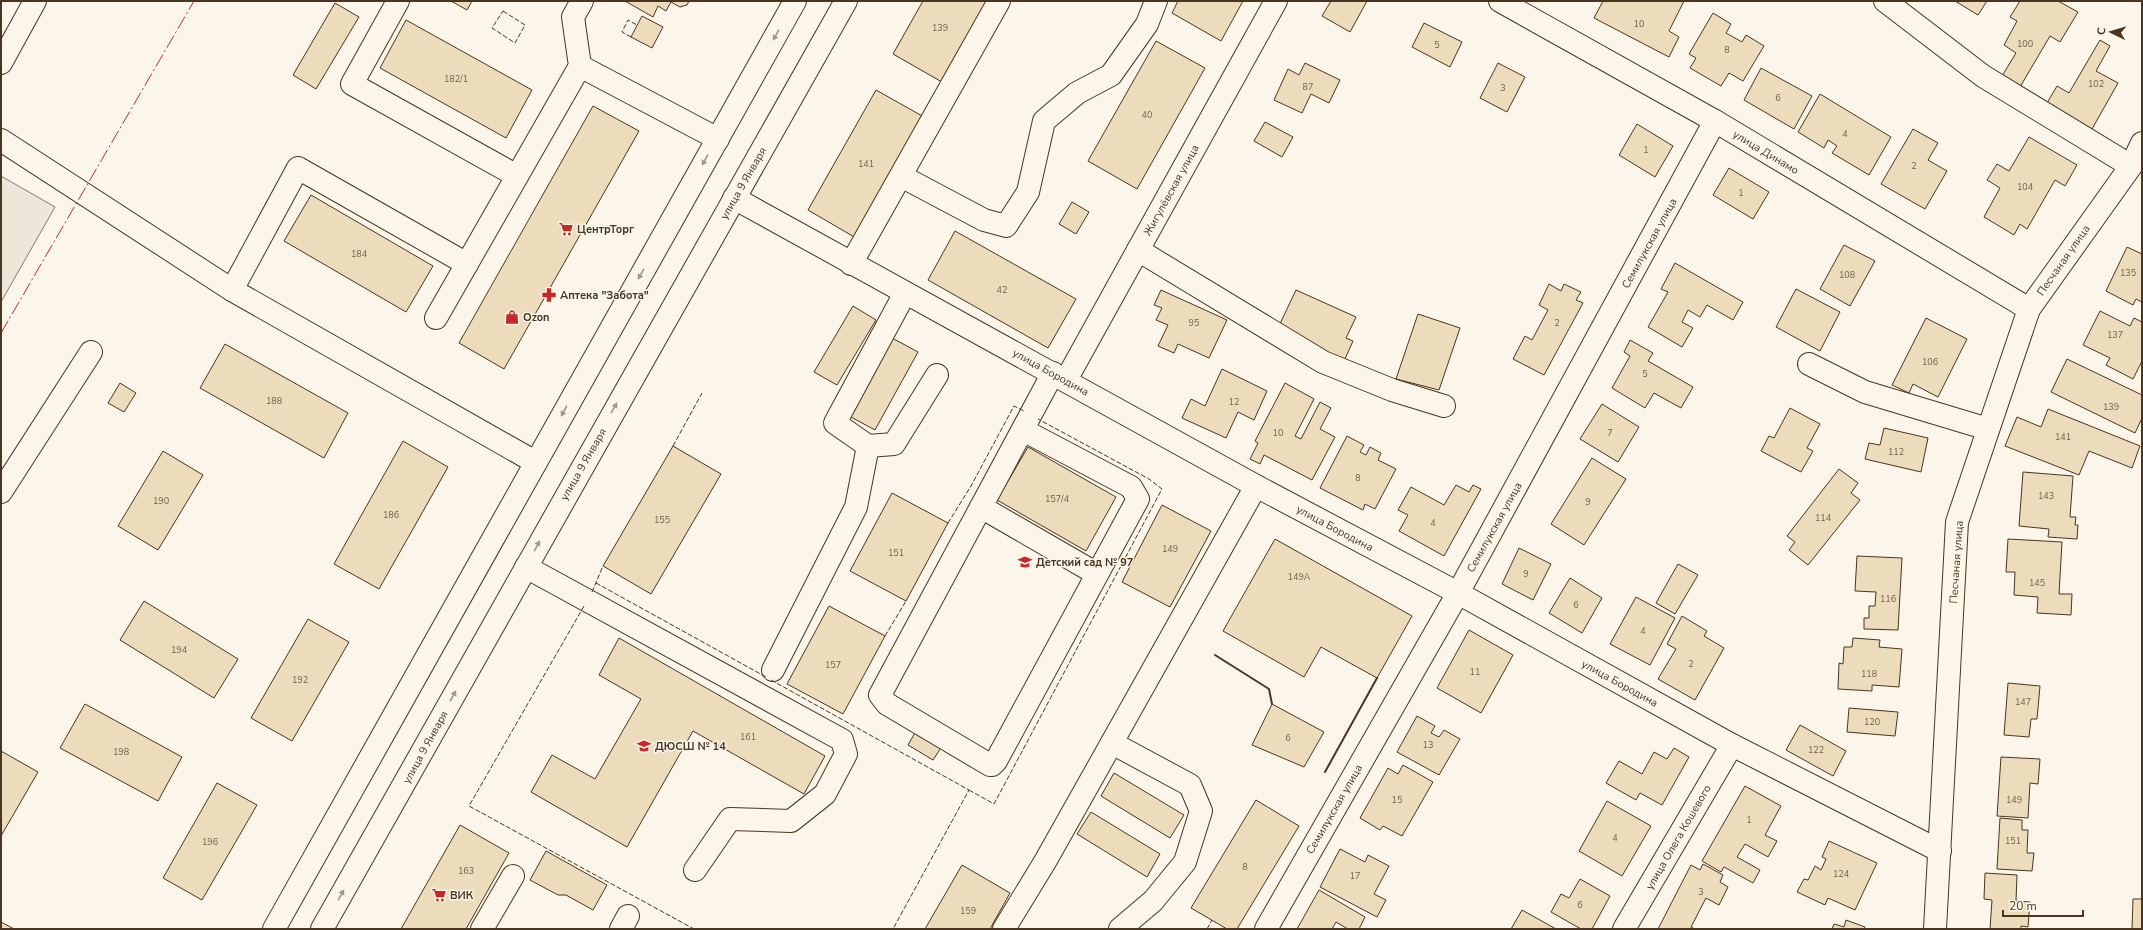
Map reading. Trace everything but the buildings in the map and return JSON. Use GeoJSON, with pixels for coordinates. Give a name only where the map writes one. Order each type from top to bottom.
{"type":"FeatureCollection","features":[{"type":"Feature","properties":{"kind":"street"},"geometry":{"type":"LineString","coordinates":[[1,64],[35,1]]}},
{"type":"Feature","properties":{"kind":"street"},"geometry":{"type":"LineString","coordinates":[[398,1],[352,84],[517,176]]}},
{"type":"Feature","properties":{"kind":"street"},"geometry":{"type":"LineString","coordinates":[[436,318],[580,66],[573,17],[582,1]]}},
{"type":"Feature","properties":{"kind":"street"},"geometry":{"type":"LineString","coordinates":[[274,929],[795,1]]}},
{"type":"Feature","properties":{"kind":"street","name":"улица 9 Января"},"geometry":{"type":"LineString","coordinates":[[322,929],[846,1]]}},
{"type":"Feature","properties":{"kind":"street"},"geometry":{"type":"LineString","coordinates":[[851,264],[999,1]]}},
{"type":"Feature","properties":{"kind":"street"},"geometry":{"type":"LineString","coordinates":[[901,176],[984,220],[1006,226],[1028,192],[1044,121],[1077,92],[1111,75],[1147,24],[1156,1]]}},
{"type":"Feature","properties":{"kind":"street","name":"Жигулёвская улица"},"geometry":{"type":"LineString","coordinates":[[1097,574],[996,761],[992,765],[987,764],[887,704],[880,695],[1023,430],[1059,376],[1138,250],[1276,1]]}},
{"type":"Feature","properties":{"kind":"street","name":"улица Динамо"},"geometry":{"type":"LineString","coordinates":[[1500,1],[1714,122],[2029,309]]}},
{"type":"Feature","properties":{"kind":"street"},"geometry":{"type":"LineString","coordinates":[[1885,1],[1984,76],[2131,166]]}},
{"type":"Feature","properties":{"kind":"street"},"geometry":{"type":"LineString","coordinates":[[580,66],[718,139]]}},
{"type":"Feature","properties":{"kind":"street","name":"Семилукская улица"},"geometry":{"type":"LineString","coordinates":[[1266,929],[1458,593],[1714,122]]}},
{"type":"Feature","properties":{"kind":"street"},"geometry":{"type":"LineString","coordinates":[[1,140],[232,290],[535,462]]}},
{"type":"Feature","properties":{"kind":"street","name":"Песчаная улица"},"geometry":{"type":"LineString","coordinates":[[1934,929],[1940,851],[1957,522],[2029,309],[2131,166],[2142,143]]}},
{"type":"Feature","properties":{"kind":"street"},"geometry":{"type":"LineString","coordinates":[[232,290],[298,168],[467,264]]}},
{"type":"Feature","properties":{"kind":"street","name":"улица Бородина"},"geometry":{"type":"LineString","coordinates":[[734,198],[851,264],[1059,376],[1256,486],[1458,593],[1732,745],[1940,851]]}},
{"type":"Feature","properties":{"kind":"street"},"geometry":{"type":"LineString","coordinates":[[1138,250],[1323,362],[1392,390],[1444,406]]}},
{"type":"Feature","properties":{"kind":"street"},"geometry":{"type":"LineString","coordinates":[[905,293],[835,423],[868,446],[894,444],[937,375]]}},
{"type":"Feature","properties":{"kind":"street"},"geometry":{"type":"LineString","coordinates":[[1,492],[91,352]]}},
{"type":"Feature","properties":{"kind":"street"},"geometry":{"type":"LineString","coordinates":[[1809,364],[1864,392],[1988,429]]}},
{"type":"Feature","properties":{"kind":"street"},"geometry":{"type":"LineString","coordinates":[[981,507],[1097,574],[1138,499],[1131,487],[1023,430]]}},
{"type":"Feature","properties":{"kind":"street"},"geometry":{"type":"LineString","coordinates":[[773,670],[856,506],[868,446]]}},
{"type":"Feature","properties":{"kind":"street"},"geometry":{"type":"LineString","coordinates":[[1004,929],[1046,860],[1256,486]]}},
{"type":"Feature","properties":{"kind":"street"},"geometry":{"type":"LineString","coordinates":[[526,567],[842,740],[846,754],[825,794],[791,821],[730,819],[695,870]]}},
{"type":"Feature","properties":{"kind":"street"},"geometry":{"type":"LineString","coordinates":[[1112,743],[1190,785],[1201,811],[1185,862],[1153,901],[1120,929]]}},
{"type":"Feature","properties":{"kind":"street","name":"улица Олега Кошевого"},"geometry":{"type":"LineString","coordinates":[[1624,929],[1732,745]]}},
{"type":"Feature","properties":{"kind":"street"},"geometry":{"type":"LineString","coordinates":[[482,929],[513,876]]}},
{"type":"Feature","properties":{"kind":"shaded area"},"geometry":{"type":"Polygon","coordinates":[[[1,176],[55,207],[1,302],[1,176]]]}},
{"type":"Feature","properties":{"kind":"fence"},"geometry":{"type":"LineString","coordinates":[[503,11],[525,25],[515,43],[492,28],[503,11]]}},
{"type":"Feature","properties":{"kind":"fence"},"geometry":{"type":"LineString","coordinates":[[631,37],[622,32],[628,20],[637,25]]}},
{"type":"Feature","properties":{"kind":"fence"},"geometry":{"type":"LineString","coordinates":[[673,446],[702,393]]}},
{"type":"Feature","properties":{"kind":"fence"},"geometry":{"type":"LineString","coordinates":[[948,523],[971,486],[1014,406],[1024,411]]}},
{"type":"Feature","properties":{"kind":"fence"},"geometry":{"type":"LineString","coordinates":[[969,790],[994,804],[1162,489],[1149,479],[1038,419]]}},
{"type":"Feature","properties":{"kind":"fence"},"geometry":{"type":"LineString","coordinates":[[592,592],[603,566]]}},
{"type":"Feature","properties":{"kind":"fence"},"geometry":{"type":"LineString","coordinates":[[596,583],[766,677]]}},
{"type":"Feature","properties":{"kind":"fence"},"geometry":{"type":"LineString","coordinates":[[885,636],[906,601]]}},
{"type":"Feature","properties":{"kind":"fence"},"geometry":{"type":"LineString","coordinates":[[584,606],[469,806],[694,929]]}},
{"type":"Feature","properties":{"kind":"fence"},"geometry":{"type":"LineString","coordinates":[[771,680],[969,790],[893,929]]}},
{"type":"Feature","properties":{"kind":"fence"},"geometry":{"type":"LineString","coordinates":[[1207,929],[1212,920]]}},
{"type":"Feature","properties":{"kind":"wall"},"geometry":{"type":"LineString","coordinates":[[1215,655],[1269,689],[1272,704]]}},
{"type":"Feature","properties":{"kind":"wall"},"geometry":{"type":"LineString","coordinates":[[1325,772],[1377,678]]}},
{"type":"Feature","properties":{"kind":"power"},"geometry":{"type":"LineString","coordinates":[[1,333],[194,1]]}},
{"type":"Feature","properties":{"kind":"place","name":"ЦентрТорг"},"geometry":{"type":"Point","coordinates":[566,229]}},
{"type":"Feature","properties":{"kind":"place","name":"Аптека \"Забота\""},"geometry":{"type":"Point","coordinates":[549,295]}},
{"type":"Feature","properties":{"kind":"place","name":"Ozon"},"geometry":{"type":"Point","coordinates":[512,317]}},
{"type":"Feature","properties":{"kind":"place","name":"Детский сад № 97"},"geometry":{"type":"Point","coordinates":[1025,562]}},
{"type":"Feature","properties":{"kind":"place","name":"ДЮСШ № 14"},"geometry":{"type":"Point","coordinates":[644,746]}},
{"type":"Feature","properties":{"kind":"place","name":"ВИК"},"geometry":{"type":"Point","coordinates":[439,895]}}]}
